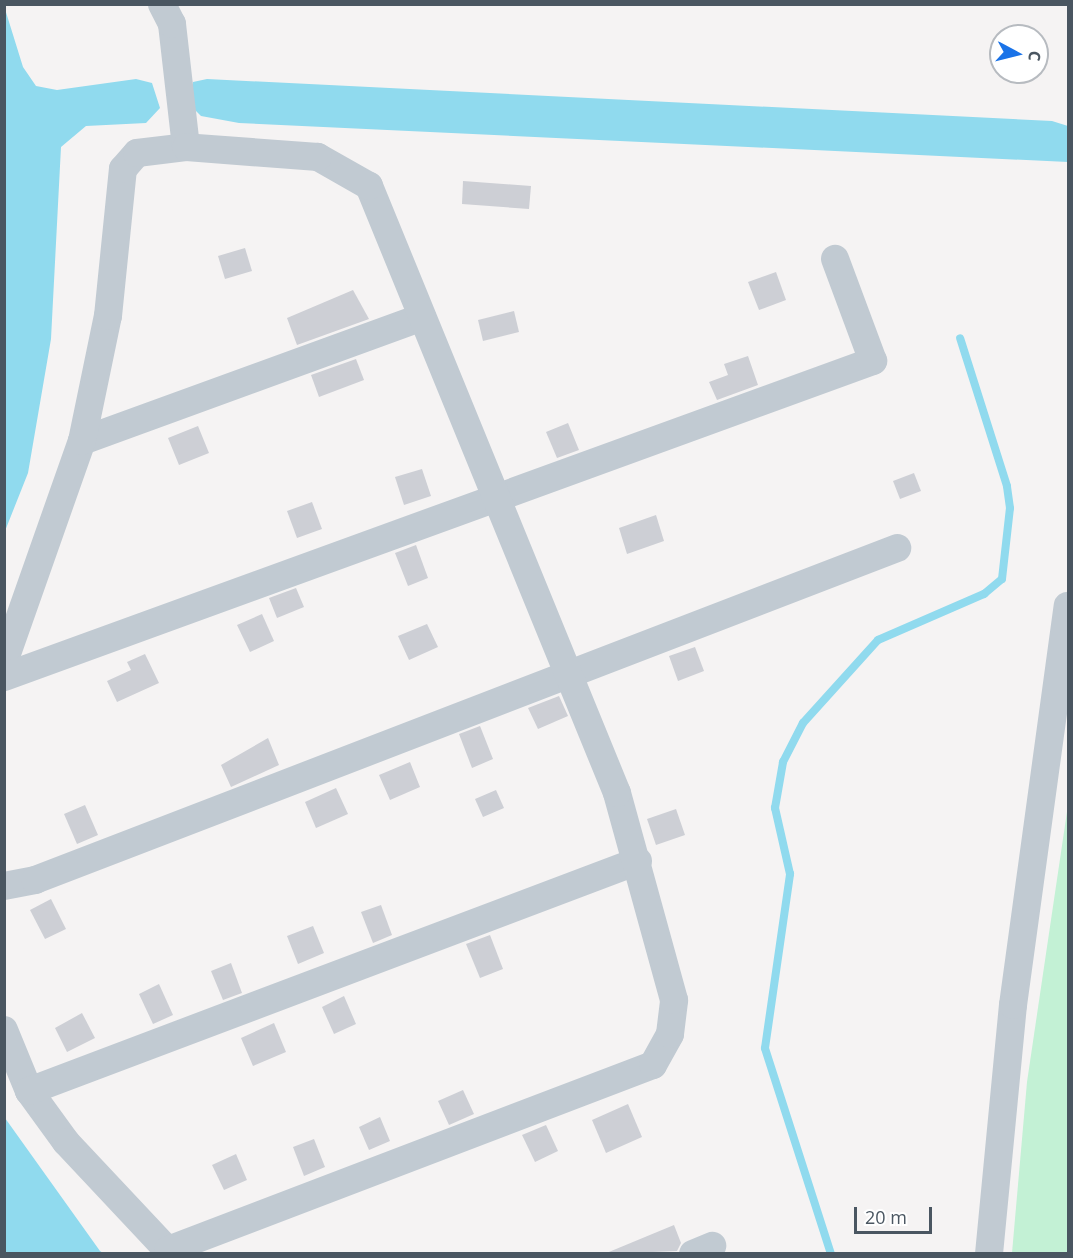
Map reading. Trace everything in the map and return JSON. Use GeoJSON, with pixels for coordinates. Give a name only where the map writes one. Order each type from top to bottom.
{"type":"FeatureCollection","features":[{"type":"Feature","properties":{"kind":"street"},"geometry":{"type":"LineString","coordinates":[[162,4],[172,24],[186,147]]}},
{"type":"Feature","properties":{"kind":"street"},"geometry":{"type":"LineString","coordinates":[[4,662],[82,441],[108,316],[123,169],[137,153],[186,147],[318,157],[349,170],[369,186],[492,499],[617,793],[638,861],[674,1000],[670,1034],[653,1065],[170,1252],[66,1142],[29,1091],[4,1030]]}},
{"type":"Feature","properties":{"kind":"street"},"geometry":{"type":"LineString","coordinates":[[4,677],[873,361],[836,259]]}},
{"type":"Feature","properties":{"kind":"street"},"geometry":{"type":"LineString","coordinates":[[82,441],[422,317]]}},
{"type":"Feature","properties":{"kind":"street"},"geometry":{"type":"LineString","coordinates":[[4,886],[35,880],[897,548]]}},
{"type":"Feature","properties":{"kind":"street"},"geometry":{"type":"LineString","coordinates":[[989,1254],[1013,1005],[1068,606]]}},
{"type":"Feature","properties":{"kind":"street"},"geometry":{"type":"LineString","coordinates":[[29,1091],[638,861]]}},
{"type":"Feature","properties":{"kind":"green space"},"geometry":{"type":"Polygon","coordinates":[[[1068,805],[1068,1253],[1012,1253],[1027,1082],[1068,805]]]}},
{"type":"Feature","properties":{"kind":"water"},"geometry":{"type":"Polygon","coordinates":[[[5,9],[23,67],[36,86],[57,90],[136,79],[152,83],[160,108],[146,123],[86,126],[61,147],[51,339],[28,473],[5,531],[5,9]]]}},
{"type":"Feature","properties":{"kind":"water"},"geometry":{"type":"Polygon","coordinates":[[[207,79],[1052,121],[1068,126],[1068,162],[239,123],[201,116],[191,106],[193,82],[207,79]]]}},
{"type":"Feature","properties":{"kind":"water"},"geometry":{"type":"Polygon","coordinates":[[[5,1118],[100,1251],[103,1253],[5,1253],[5,1118]]]}},
{"type":"Feature","properties":{"kind":"building"},"geometry":{"type":"Polygon","coordinates":[[[463,181],[531,186],[529,209],[462,204],[463,181]]]}},
{"type":"Feature","properties":{"kind":"building"},"geometry":{"type":"Polygon","coordinates":[[[245,248],[252,271],[225,279],[218,256],[245,248]]]}},
{"type":"Feature","properties":{"kind":"building"},"geometry":{"type":"Polygon","coordinates":[[[776,272],[786,300],[759,310],[748,282],[776,272]]]}},
{"type":"Feature","properties":{"kind":"building"},"geometry":{"type":"Polygon","coordinates":[[[353,290],[369,319],[297,345],[287,318],[353,290]]]}},
{"type":"Feature","properties":{"kind":"building"},"geometry":{"type":"Polygon","coordinates":[[[514,311],[519,332],[483,341],[478,320],[514,311]]]}},
{"type":"Feature","properties":{"kind":"building"},"geometry":{"type":"Polygon","coordinates":[[[748,356],[758,385],[717,400],[709,382],[728,375],[724,364],[748,356]]]}},
{"type":"Feature","properties":{"kind":"building"},"geometry":{"type":"Polygon","coordinates":[[[356,359],[364,380],[319,397],[311,375],[356,359]]]}},
{"type":"Feature","properties":{"kind":"building"},"geometry":{"type":"Polygon","coordinates":[[[568,423],[579,450],[557,458],[546,432],[568,423]]]}},
{"type":"Feature","properties":{"kind":"building"},"geometry":{"type":"Polygon","coordinates":[[[198,426],[209,453],[179,465],[168,438],[198,426]]]}},
{"type":"Feature","properties":{"kind":"building"},"geometry":{"type":"Polygon","coordinates":[[[422,469],[431,496],[404,505],[395,477],[422,469]]]}},
{"type":"Feature","properties":{"kind":"building"},"geometry":{"type":"Polygon","coordinates":[[[914,473],[921,491],[900,499],[893,481],[914,473]]]}},
{"type":"Feature","properties":{"kind":"building"},"geometry":{"type":"Polygon","coordinates":[[[312,502],[322,529],[297,538],[287,511],[312,502]]]}},
{"type":"Feature","properties":{"kind":"building"},"geometry":{"type":"Polygon","coordinates":[[[656,515],[664,541],[627,554],[619,528],[656,515]]]}},
{"type":"Feature","properties":{"kind":"building"},"geometry":{"type":"Polygon","coordinates":[[[416,545],[428,578],[408,586],[395,553],[416,545]]]}},
{"type":"Feature","properties":{"kind":"building"},"geometry":{"type":"Polygon","coordinates":[[[296,588],[304,607],[277,618],[269,598],[296,588]]]}},
{"type":"Feature","properties":{"kind":"building"},"geometry":{"type":"Polygon","coordinates":[[[262,614],[274,641],[250,652],[237,625],[262,614]]]}},
{"type":"Feature","properties":{"kind":"building"},"geometry":{"type":"Polygon","coordinates":[[[427,624],[438,647],[409,660],[398,636],[427,624]]]}},
{"type":"Feature","properties":{"kind":"building"},"geometry":{"type":"Polygon","coordinates":[[[695,647],[704,671],[678,681],[669,656],[695,647]]]}},
{"type":"Feature","properties":{"kind":"building"},"geometry":{"type":"Polygon","coordinates":[[[145,654],[159,683],[117,702],[107,681],[131,670],[127,662],[145,654]]]}},
{"type":"Feature","properties":{"kind":"building"},"geometry":{"type":"Polygon","coordinates":[[[559,696],[568,716],[538,729],[528,708],[559,696]]]}},
{"type":"Feature","properties":{"kind":"building"},"geometry":{"type":"Polygon","coordinates":[[[480,726],[493,759],[472,768],[459,734],[480,726]]]}},
{"type":"Feature","properties":{"kind":"building"},"geometry":{"type":"Polygon","coordinates":[[[268,738],[279,765],[231,787],[221,765],[268,738]]]}},
{"type":"Feature","properties":{"kind":"building"},"geometry":{"type":"Polygon","coordinates":[[[410,762],[420,787],[390,800],[379,775],[410,762]]]}},
{"type":"Feature","properties":{"kind":"building"},"geometry":{"type":"Polygon","coordinates":[[[336,788],[348,814],[316,828],[305,802],[336,788]]]}},
{"type":"Feature","properties":{"kind":"building"},"geometry":{"type":"Polygon","coordinates":[[[496,790],[504,808],[483,817],[475,799],[496,790]]]}},
{"type":"Feature","properties":{"kind":"building"},"geometry":{"type":"Polygon","coordinates":[[[85,805],[98,835],[77,844],[64,814],[85,805]]]}},
{"type":"Feature","properties":{"kind":"building"},"geometry":{"type":"Polygon","coordinates":[[[676,809],[685,835],[656,845],[647,819],[676,809]]]}},
{"type":"Feature","properties":{"kind":"building"},"geometry":{"type":"Polygon","coordinates":[[[51,899],[66,929],[45,939],[30,910],[51,899]]]}},
{"type":"Feature","properties":{"kind":"building"},"geometry":{"type":"Polygon","coordinates":[[[381,905],[392,935],[373,943],[361,912],[381,905]]]}},
{"type":"Feature","properties":{"kind":"building"},"geometry":{"type":"Polygon","coordinates":[[[313,926],[324,953],[298,964],[287,936],[313,926]]]}},
{"type":"Feature","properties":{"kind":"building"},"geometry":{"type":"Polygon","coordinates":[[[490,935],[503,969],[480,978],[466,944],[490,935]]]}},
{"type":"Feature","properties":{"kind":"building"},"geometry":{"type":"Polygon","coordinates":[[[231,963],[242,993],[223,1000],[211,971],[231,963]]]}},
{"type":"Feature","properties":{"kind":"building"},"geometry":{"type":"Polygon","coordinates":[[[159,984],[173,1015],[153,1024],[139,994],[159,984]]]}},
{"type":"Feature","properties":{"kind":"building"},"geometry":{"type":"Polygon","coordinates":[[[344,996],[356,1024],[334,1034],[322,1007],[344,996]]]}},
{"type":"Feature","properties":{"kind":"building"},"geometry":{"type":"Polygon","coordinates":[[[82,1013],[95,1038],[67,1052],[55,1028],[82,1013]]]}},
{"type":"Feature","properties":{"kind":"building"},"geometry":{"type":"Polygon","coordinates":[[[274,1023],[286,1052],[253,1066],[241,1038],[274,1023]]]}},
{"type":"Feature","properties":{"kind":"building"},"geometry":{"type":"Polygon","coordinates":[[[463,1090],[474,1114],[449,1125],[438,1101],[463,1090]]]}},
{"type":"Feature","properties":{"kind":"building"},"geometry":{"type":"Polygon","coordinates":[[[628,1104],[642,1137],[606,1153],[592,1120],[628,1104]]]}},
{"type":"Feature","properties":{"kind":"building"},"geometry":{"type":"Polygon","coordinates":[[[380,1117],[390,1141],[369,1150],[359,1127],[380,1117]]]}},
{"type":"Feature","properties":{"kind":"building"},"geometry":{"type":"Polygon","coordinates":[[[546,1125],[558,1151],[535,1162],[522,1135],[546,1125]]]}},
{"type":"Feature","properties":{"kind":"building"},"geometry":{"type":"Polygon","coordinates":[[[314,1139],[325,1167],[304,1176],[293,1147],[314,1139]]]}},
{"type":"Feature","properties":{"kind":"building"},"geometry":{"type":"Polygon","coordinates":[[[236,1154],[247,1180],[224,1190],[212,1165],[236,1154]]]}},
{"type":"Feature","properties":{"kind":"building"},"geometry":{"type":"Polygon","coordinates":[[[674,1225],[681,1243],[677,1251],[604,1254],[674,1225]]]}},
{"type":"Feature","properties":{"kind":"waterway"},"geometry":{"type":"LineString","coordinates":[[831,1254],[765,1048],[790,874],[775,808],[783,762],[803,723],[878,640],[984,594],[1002,579],[1010,508],[1007,486],[960,338]]}}]}
